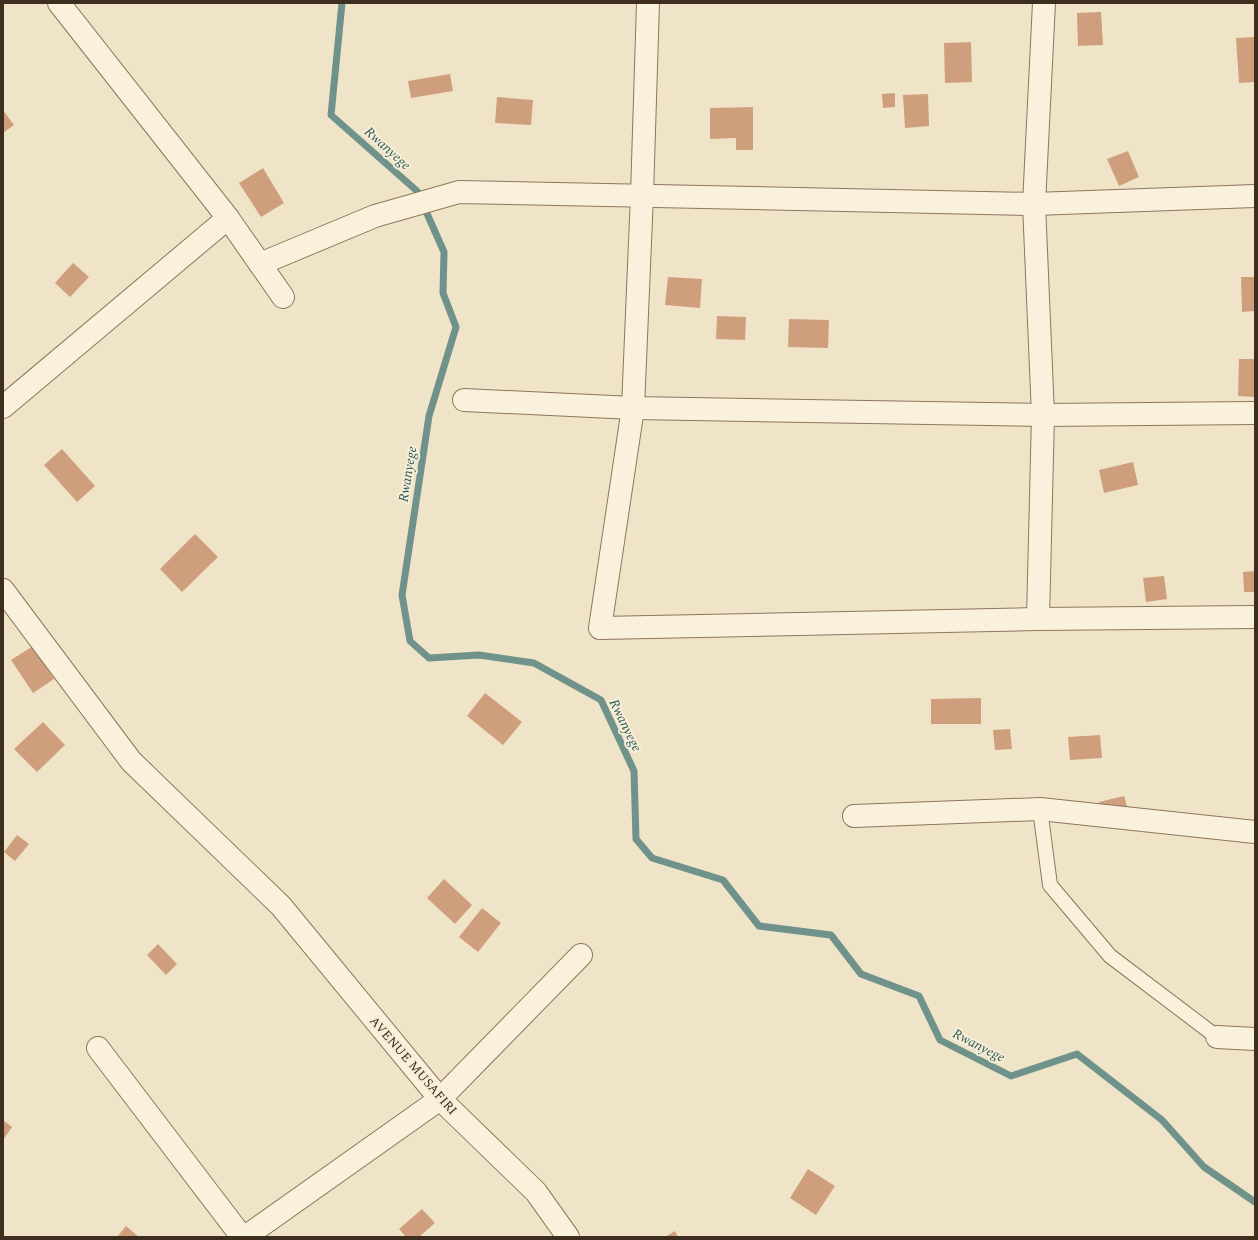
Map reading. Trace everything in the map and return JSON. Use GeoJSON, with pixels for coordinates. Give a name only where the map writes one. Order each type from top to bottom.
{"type":"FeatureCollection","features":[{"type":"Feature","properties":{"kind":"street"},"geometry":{"type":"LineString","coordinates":[[59,3],[228,218],[283,297]]}},
{"type":"Feature","properties":{"kind":"street"},"geometry":{"type":"LineString","coordinates":[[648,3],[642,196],[632,408],[600,628],[1038,619],[1255,617]]}},
{"type":"Feature","properties":{"kind":"street"},"geometry":{"type":"LineString","coordinates":[[1038,619],[1043,415],[1034,204],[1044,3]]}},
{"type":"Feature","properties":{"kind":"street"},"geometry":{"type":"LineString","coordinates":[[260,264],[375,216],[460,192],[1034,204],[1255,196]]}},
{"type":"Feature","properties":{"kind":"street"},"geometry":{"type":"LineString","coordinates":[[3,407],[228,218]]}},
{"type":"Feature","properties":{"kind":"street"},"geometry":{"type":"LineString","coordinates":[[464,400],[632,408],[1043,415],[1255,413]]}},
{"type":"Feature","properties":{"kind":"street","name":"AVENUE MUSAFIRI"},"geometry":{"type":"LineString","coordinates":[[3,590],[131,761],[282,906],[440,1100],[536,1192],[568,1237]]}},
{"type":"Feature","properties":{"kind":"street"},"geometry":{"type":"LineString","coordinates":[[854,816],[1040,809],[1255,832]]}},
{"type":"Feature","properties":{"kind":"street"},"geometry":{"type":"LineString","coordinates":[[245,1237],[440,1100],[581,955]]}},
{"type":"Feature","properties":{"kind":"street"},"geometry":{"type":"LineString","coordinates":[[1217,1037],[1255,1039]]}},
{"type":"Feature","properties":{"kind":"street"},"geometry":{"type":"LineString","coordinates":[[98,1048],[242,1237]]}},
{"type":"Feature","properties":{"kind":"lane"},"geometry":{"type":"LineString","coordinates":[[1040,809],[1050,885],[1110,956],[1217,1037]]}},
{"type":"Feature","properties":{"kind":"building"},"geometry":{"type":"Polygon","coordinates":[[[1101,12],[1103,45],[1078,46],[1077,13],[1101,12]]]}},
{"type":"Feature","properties":{"kind":"building"},"geometry":{"type":"Polygon","coordinates":[[[1255,37],[1255,82],[1239,83],[1236,38],[1255,37]]]}},
{"type":"Feature","properties":{"kind":"building"},"geometry":{"type":"Polygon","coordinates":[[[971,42],[972,82],[945,83],[944,43],[971,42]]]}},
{"type":"Feature","properties":{"kind":"building"},"geometry":{"type":"Polygon","coordinates":[[[450,74],[453,91],[411,98],[408,81],[450,74]]]}},
{"type":"Feature","properties":{"kind":"building"},"geometry":{"type":"Polygon","coordinates":[[[895,93],[895,107],[883,108],[882,94],[895,93]]]}},
{"type":"Feature","properties":{"kind":"building"},"geometry":{"type":"Polygon","coordinates":[[[928,94],[929,126],[905,128],[903,95],[928,94]]]}},
{"type":"Feature","properties":{"kind":"building"},"geometry":{"type":"Polygon","coordinates":[[[497,97],[533,100],[531,125],[495,123],[497,97]]]}},
{"type":"Feature","properties":{"kind":"building"},"geometry":{"type":"Polygon","coordinates":[[[753,107],[753,150],[736,150],[736,138],[710,139],[710,108],[753,107]]]}},
{"type":"Feature","properties":{"kind":"building"},"geometry":{"type":"Polygon","coordinates":[[[3,110],[14,125],[3,133],[3,110]]]}},
{"type":"Feature","properties":{"kind":"building"},"geometry":{"type":"Polygon","coordinates":[[[1128,151],[1139,177],[1119,186],[1107,159],[1128,151]]]}},
{"type":"Feature","properties":{"kind":"building"},"geometry":{"type":"Polygon","coordinates":[[[263,168],[284,203],[261,217],[239,183],[263,168]]]}},
{"type":"Feature","properties":{"kind":"building"},"geometry":{"type":"Polygon","coordinates":[[[73,263],[89,277],[70,297],[55,283],[73,263]]]}},
{"type":"Feature","properties":{"kind":"building"},"geometry":{"type":"Polygon","coordinates":[[[668,277],[702,279],[700,308],[665,305],[668,277]]]}},
{"type":"Feature","properties":{"kind":"building"},"geometry":{"type":"Polygon","coordinates":[[[1241,277],[1255,277],[1255,311],[1242,312],[1241,277]]]}},
{"type":"Feature","properties":{"kind":"building"},"geometry":{"type":"Polygon","coordinates":[[[717,316],[746,317],[745,340],[716,339],[717,316]]]}},
{"type":"Feature","properties":{"kind":"building"},"geometry":{"type":"Polygon","coordinates":[[[789,319],[829,320],[828,348],[788,347],[789,319]]]}},
{"type":"Feature","properties":{"kind":"building"},"geometry":{"type":"Polygon","coordinates":[[[1239,359],[1255,359],[1255,397],[1238,396],[1239,359]]]}},
{"type":"Feature","properties":{"kind":"building"},"geometry":{"type":"Polygon","coordinates":[[[62,449],[95,486],[77,502],[44,465],[62,449]]]}},
{"type":"Feature","properties":{"kind":"building"},"geometry":{"type":"Polygon","coordinates":[[[1133,462],[1138,485],[1104,493],[1099,470],[1133,462]]]}},
{"type":"Feature","properties":{"kind":"building"},"geometry":{"type":"Polygon","coordinates":[[[195,534],[218,557],[182,592],[160,569],[195,534]]]}},
{"type":"Feature","properties":{"kind":"building"},"geometry":{"type":"Polygon","coordinates":[[[1255,571],[1255,592],[1244,592],[1243,572],[1255,571]]]}},
{"type":"Feature","properties":{"kind":"building"},"geometry":{"type":"Polygon","coordinates":[[[1164,576],[1167,599],[1146,602],[1143,578],[1164,576]]]}},
{"type":"Feature","properties":{"kind":"building"},"geometry":{"type":"Polygon","coordinates":[[[33,646],[54,679],[33,693],[11,660],[33,646]]]}},
{"type":"Feature","properties":{"kind":"building"},"geometry":{"type":"Polygon","coordinates":[[[485,693],[522,722],[503,745],[467,716],[485,693]]]}},
{"type":"Feature","properties":{"kind":"building"},"geometry":{"type":"Polygon","coordinates":[[[981,698],[981,724],[931,724],[931,699],[981,698]]]}},
{"type":"Feature","properties":{"kind":"building"},"geometry":{"type":"Polygon","coordinates":[[[43,722],[65,745],[37,772],[14,749],[43,722]]]}},
{"type":"Feature","properties":{"kind":"building"},"geometry":{"type":"Polygon","coordinates":[[[1010,729],[1012,749],[995,750],[993,730],[1010,729]]]}},
{"type":"Feature","properties":{"kind":"building"},"geometry":{"type":"Polygon","coordinates":[[[1100,735],[1102,758],[1070,760],[1068,737],[1100,735]]]}},
{"type":"Feature","properties":{"kind":"building"},"geometry":{"type":"Polygon","coordinates":[[[1124,796],[1128,810],[1103,817],[1099,802],[1124,796]]]}},
{"type":"Feature","properties":{"kind":"building"},"geometry":{"type":"Polygon","coordinates":[[[17,835],[29,844],[15,861],[4,852],[17,835]]]}},
{"type":"Feature","properties":{"kind":"building"},"geometry":{"type":"Polygon","coordinates":[[[444,879],[472,905],[455,924],[427,898],[444,879]]]}},
{"type":"Feature","properties":{"kind":"building"},"geometry":{"type":"Polygon","coordinates":[[[482,908],[501,923],[478,952],[459,937],[482,908]]]}},
{"type":"Feature","properties":{"kind":"building"},"geometry":{"type":"Polygon","coordinates":[[[158,944],[177,964],[166,975],[147,955],[158,944]]]}},
{"type":"Feature","properties":{"kind":"building"},"geometry":{"type":"Polygon","coordinates":[[[3,1120],[12,1127],[3,1140],[3,1120]]]}},
{"type":"Feature","properties":{"kind":"building"},"geometry":{"type":"Polygon","coordinates":[[[808,1169],[835,1186],[816,1215],[790,1198],[808,1169]]]}},
{"type":"Feature","properties":{"kind":"building"},"geometry":{"type":"Polygon","coordinates":[[[422,1209],[435,1223],[419,1237],[406,1237],[399,1229],[422,1209]]]}},
{"type":"Feature","properties":{"kind":"building"},"geometry":{"type":"Polygon","coordinates":[[[126,1226],[139,1237],[117,1237],[126,1226]]]}},
{"type":"Feature","properties":{"kind":"building"},"geometry":{"type":"Polygon","coordinates":[[[675,1231],[678,1237],[665,1237],[675,1231]]]}},
{"type":"Feature","properties":{"kind":"waterway","name":"Rwanyege"},"geometry":{"type":"LineString","coordinates":[[342,3],[331,115],[417,191],[444,252],[443,293],[456,327],[429,416],[402,595],[410,641],[429,658],[479,655],[534,663],[601,700],[634,771],[636,839],[652,858],[723,880],[759,926],[831,935],[861,974],[919,996],[940,1040],[1011,1076],[1077,1054],[1162,1120],[1204,1167],[1255,1202]]}}]}
